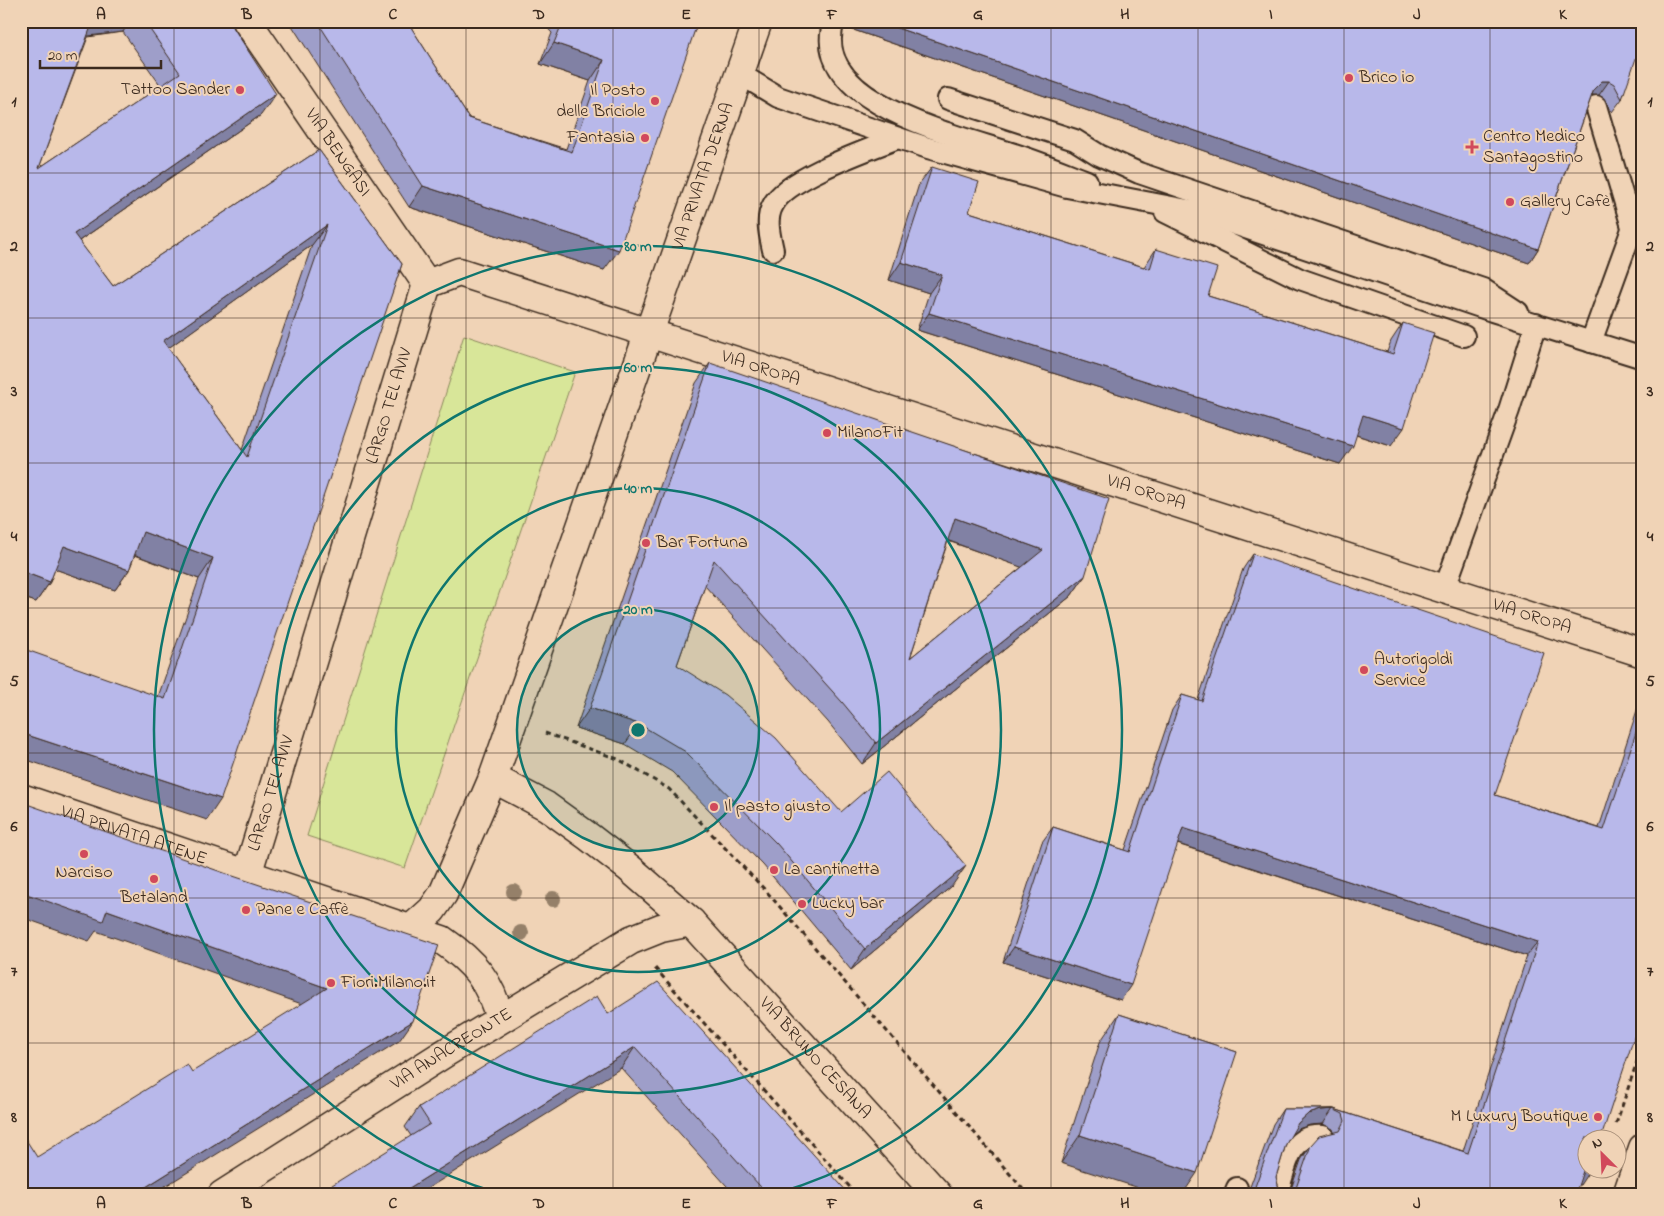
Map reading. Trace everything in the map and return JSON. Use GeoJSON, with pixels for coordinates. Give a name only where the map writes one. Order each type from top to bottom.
{"type":"FeatureCollection","features":[{"type":"Feature","properties":{"kind":"street","name":"VIA BENGASI"},"geometry":{"type":"LineString","coordinates":[[247,21],[427,284]]}},
{"type":"Feature","properties":{"kind":"street","name":"VIA PRIVATA DERNA"},"geometry":{"type":"LineString","coordinates":[[650,332],[758,21]]}},
{"type":"Feature","properties":{"kind":"street"},"geometry":{"type":"LineString","coordinates":[[427,284],[459,272],[650,332],[493,778],[442,894],[432,910],[412,928],[442,940],[470,961],[485,981],[500,1019]]}},
{"type":"Feature","properties":{"kind":"street","name":"LARGO TEL AVIV"},"geometry":{"type":"LineString","coordinates":[[412,928],[247,875],[427,284]]}},
{"type":"Feature","properties":{"kind":"street","name":"VIA OROPA"},"geometry":{"type":"LineString","coordinates":[[650,332],[1643,653]]}},
{"type":"Feature","properties":{"kind":"street"},"geometry":{"type":"LineString","coordinates":[[493,778],[546,806],[589,837],[629,868],[691,922]]}},
{"type":"Feature","properties":{"kind":"street","name":"VIA PRIVATA ATENE"},"geometry":{"type":"LineString","coordinates":[[21,798],[247,875]]}},
{"type":"Feature","properties":{"kind":"street","name":"VIA ANACREONTE"},"geometry":{"type":"LineString","coordinates":[[222,1195],[500,1019],[631,940],[661,928],[691,922]]}},
{"type":"Feature","properties":{"kind":"street","name":"VIA BRUNO CESANA"},"geometry":{"type":"LineString","coordinates":[[691,922],[938,1195]]}},
{"type":"Feature","properties":{"kind":"street"},"geometry":{"type":"LineString","coordinates":[[1626,1195],[1643,1148]]}},
{"type":"Feature","properties":{"kind":"lane"},"geometry":{"type":"LineString","coordinates":[[834,21],[831,30],[831,46],[837,62],[845,78],[869,99],[922,124],[1017,154],[1138,200],[1300,279],[1464,336]]}},
{"type":"Feature","properties":{"kind":"lane"},"geometry":{"type":"LineString","coordinates":[[740,74],[778,97],[898,138],[1067,187],[1198,212],[1643,358]]}},
{"type":"Feature","properties":{"kind":"lane"},"geometry":{"type":"LineString","coordinates":[[948,99],[1075,140],[1099,155],[1139,173],[1483,289],[1536,324]]}},
{"type":"Feature","properties":{"kind":"lane"},"geometry":{"type":"LineString","coordinates":[[1596,106],[1632,227]]}},
{"type":"Feature","properties":{"kind":"lane"},"geometry":{"type":"LineString","coordinates":[[773,250],[768,230],[769,218],[773,204],[788,189],[852,156],[898,138]]}},
{"type":"Feature","properties":{"kind":"lane"},"geometry":{"type":"LineString","coordinates":[[1591,342],[1643,199]]}},
{"type":"Feature","properties":{"kind":"lane"},"geometry":{"type":"LineString","coordinates":[[1444,590],[1509,410],[1536,324]]}},
{"type":"Feature","properties":{"kind":"lane"},"geometry":{"type":"LineString","coordinates":[[1277,1195],[1291,1152],[1301,1139],[1312,1135],[1324,1136]]}},
{"type":"Feature","properties":{"kind":"path"},"geometry":{"type":"LineString","coordinates":[[514,722],[618,760],[669,789],[767,892],[1028,1195]]}},
{"type":"Feature","properties":{"kind":"path"},"geometry":{"type":"LineString","coordinates":[[650,962],[857,1195]]}},
{"type":"Feature","properties":{"kind":"path"},"geometry":{"type":"LineString","coordinates":[[1614,1128],[1643,1044]]}},
{"type":"Feature","properties":{"kind":"green space"},"geometry":{"type":"Polygon","coordinates":[[[464,335],[575,372],[405,868],[307,836],[464,335]]]}},
{"type":"Feature","properties":{"kind":"building"},"geometry":{"type":"Polygon","coordinates":[[[21,21],[93,21],[39,168],[180,73],[144,21],[229,21],[276,94],[74,234],[113,286],[319,150],[402,264],[221,799],[21,733],[21,648],[165,699],[213,558],[143,532],[129,570],[64,546],[50,582],[21,571],[21,21]],[[327,225],[163,341],[247,457],[327,225]]]}},
{"type":"Feature","properties":{"kind":"building"},"geometry":{"type":"Polygon","coordinates":[[[317,21],[407,21],[469,118],[572,152],[604,60],[554,43],[563,21],[698,21],[619,250],[423,186],[317,21]]]}},
{"type":"Feature","properties":{"kind":"building"},"geometry":{"type":"Polygon","coordinates":[[[877,21],[1643,21],[1643,38],[1622,99],[1614,84],[1609,81],[1602,81],[1594,89],[1538,249],[877,21]]]}},
{"type":"Feature","properties":{"kind":"building"},"geometry":{"type":"Polygon","coordinates":[[[932,167],[979,182],[969,212],[1150,269],[1156,249],[1217,268],[1208,296],[1393,354],[1403,323],[1434,333],[1404,428],[1363,415],[1353,446],[929,313],[942,275],[901,262],[932,167]]]}},
{"type":"Feature","properties":{"kind":"building"},"geometry":{"type":"Polygon","coordinates":[[[710,363],[1109,499],[1085,576],[876,743],[842,702],[714,560],[677,665],[725,695],[776,738],[841,812],[887,772],[966,866],[865,949],[777,844],[686,752],[639,724],[590,708],[710,363]],[[955,518],[910,658],[1043,550],[955,518]]]}},
{"type":"Feature","properties":{"kind":"building"},"geometry":{"type":"Polygon","coordinates":[[[1253,554],[1544,653],[1495,795],[1604,830],[1643,711],[1643,1010],[1604,1128],[1576,1128],[1576,1178],[1581,1178],[1575,1195],[1252,1195],[1283,1109],[1333,1109],[1334,1109],[1468,1153],[1538,942],[1183,828],[1131,985],[1014,947],[1053,827],[1130,852],[1182,695],[1202,701],[1253,554]],[[1333,1109],[1321,1110],[1308,1114],[1298,1123],[1286,1144],[1276,1177],[1279,1189],[1290,1192],[1296,1188],[1311,1145],[1319,1136],[1340,1131],[1345,1121],[1343,1114],[1333,1109]]]}},
{"type":"Feature","properties":{"kind":"building"},"geometry":{"type":"Polygon","coordinates":[[[21,802],[439,945],[413,1021],[133,1195],[21,1195],[21,1132],[37,1157],[187,1064],[192,1072],[327,988],[107,910],[103,921],[21,892],[21,802]]]}},
{"type":"Feature","properties":{"kind":"building"},"geometry":{"type":"Polygon","coordinates":[[[658,982],[850,1195],[768,1195],[635,1047],[398,1195],[316,1195],[430,1124],[419,1107],[597,996],[608,1014],[658,982]]]}},
{"type":"Feature","properties":{"kind":"building"},"geometry":{"type":"Polygon","coordinates":[[[1119,1014],[1237,1052],[1197,1173],[1080,1135],[1119,1014]]]}},
{"type":"Feature","properties":{"kind":"place","name":"Brico io"},"geometry":{"type":"Point","coordinates":[1349,78]}},
{"type":"Feature","properties":{"kind":"place","name":"Tattoo Sander"},"geometry":{"type":"Point","coordinates":[240,90]}},
{"type":"Feature","properties":{"kind":"place","name":"Il Posto delle Briciole"},"geometry":{"type":"Point","coordinates":[655,101]}},
{"type":"Feature","properties":{"kind":"place","name":"Fantasia"},"geometry":{"type":"Point","coordinates":[645,138]}},
{"type":"Feature","properties":{"kind":"place","name":"Centro Medico Santagostino"},"geometry":{"type":"Point","coordinates":[1472,147]}},
{"type":"Feature","properties":{"kind":"place","name":"Gallery Cafè"},"geometry":{"type":"Point","coordinates":[1510,202]}},
{"type":"Feature","properties":{"kind":"place","name":"MilanoFit"},"geometry":{"type":"Point","coordinates":[827,433]}},
{"type":"Feature","properties":{"kind":"place","name":"Bar Fortuna"},"geometry":{"type":"Point","coordinates":[646,543]}},
{"type":"Feature","properties":{"kind":"place","name":"Autorigoldi Service"},"geometry":{"type":"Point","coordinates":[1364,670]}},
{"type":"Feature","properties":{"kind":"place","name":"Il pasto giusto"},"geometry":{"type":"Point","coordinates":[714,807]}},
{"type":"Feature","properties":{"kind":"place","name":"Narciso"},"geometry":{"type":"Point","coordinates":[84,854]}},
{"type":"Feature","properties":{"kind":"place","name":"La cantinetta"},"geometry":{"type":"Point","coordinates":[774,870]}},
{"type":"Feature","properties":{"kind":"place","name":"Betaland"},"geometry":{"type":"Point","coordinates":[154,879]}},
{"type":"Feature","properties":{"kind":"place","name":"Lucky bar"},"geometry":{"type":"Point","coordinates":[802,904]}},
{"type":"Feature","properties":{"kind":"place","name":"Pane e Caffè"},"geometry":{"type":"Point","coordinates":[246,910]}},
{"type":"Feature","properties":{"kind":"place","name":"Fiori.Milano.it"},"geometry":{"type":"Point","coordinates":[331,983]}},
{"type":"Feature","properties":{"kind":"place","name":"M Luxury Boutique"},"geometry":{"type":"Point","coordinates":[1598,1117]}}]}
